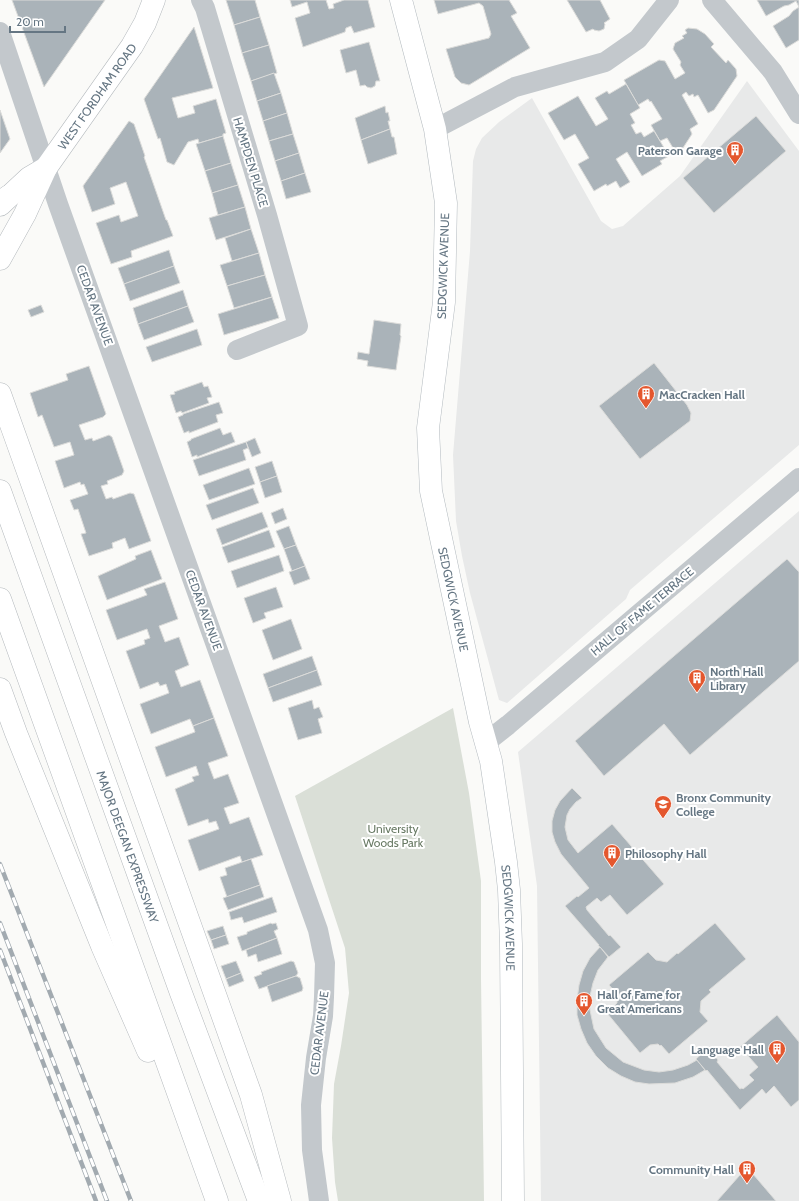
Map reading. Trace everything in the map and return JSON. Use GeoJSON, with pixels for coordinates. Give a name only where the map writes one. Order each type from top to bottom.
{"type":"FeatureCollection","features":[{"type":"Feature","properties":{"kind":"main road","name":"WEST FORDHAM ROAD"},"geometry":{"type":"LineString","coordinates":[[0,259],[25,214],[46,168],[135,40],[145,23],[154,0]]}},
{"type":"Feature","properties":{"kind":"main road","name":"SEDGWICK AVENUE"},"geometry":{"type":"LineString","coordinates":[[401,0],[435,129],[446,203],[444,302],[428,428],[431,491],[485,743],[491,761],[503,835],[509,890],[511,952],[513,1201]]}},
{"type":"Feature","properties":{"kind":"main road","name":"WEST FORDHAM ROAD"},"geometry":{"type":"LineString","coordinates":[[3,201],[29,178],[46,168]]}},
{"type":"Feature","properties":{"kind":"main road"},"geometry":{"type":"LineString","coordinates":[[0,394],[251,1094],[280,1201]]}},
{"type":"Feature","properties":{"kind":"main road","name":"MAJOR DEEGAN EXPRESSWAY"},"geometry":{"type":"LineString","coordinates":[[0,491],[181,993],[259,1201]]}},
{"type":"Feature","properties":{"kind":"main road"},"geometry":{"type":"LineString","coordinates":[[0,599],[217,1201]]}},
{"type":"Feature","properties":{"kind":"main road"},"geometry":{"type":"LineString","coordinates":[[0,689],[21,746],[102,946],[217,1201]]}},
{"type":"Feature","properties":{"kind":"street","name":"HAMPDEN PLACE"},"geometry":{"type":"LineString","coordinates":[[201,0],[205,8],[267,214],[298,326],[237,350]]}},
{"type":"Feature","properties":{"kind":"street"},"geometry":{"type":"LineString","coordinates":[[435,129],[515,87],[606,62],[638,39],[669,0]]}},
{"type":"Feature","properties":{"kind":"street"},"geometry":{"type":"LineString","coordinates":[[712,0],[772,72],[799,114]]}},
{"type":"Feature","properties":{"kind":"street","name":"CEDAR AVENUE"},"geometry":{"type":"LineString","coordinates":[[0,32],[46,168],[318,930],[325,963],[324,1016],[316,1058],[311,1105],[312,1150],[319,1201]]}},
{"type":"Feature","properties":{"kind":"street","name":"HALL OF FAME TERRACE"},"geometry":{"type":"LineString","coordinates":[[485,743],[799,478]]}},
{"type":"Feature","properties":{"kind":"shaded area"},"geometry":{"type":"Polygon","coordinates":[[[747,81],[799,151],[799,445],[630,590],[626,599],[507,703],[499,700],[470,593],[462,556],[456,521],[453,455],[470,251],[473,161],[476,149],[482,138],[499,122],[532,98],[601,221],[612,229],[623,226],[680,176],[747,81]]]}},
{"type":"Feature","properties":{"kind":"shaded area","name":"Bronx Community College"},"geometry":{"type":"Polygon","coordinates":[[[799,511],[799,1201],[541,1201],[537,886],[518,752],[799,511]]]}},
{"type":"Feature","properties":{"kind":"green space","name":"University Woods Park"},"geometry":{"type":"Polygon","coordinates":[[[453,708],[469,793],[481,881],[484,1201],[338,1201],[332,1138],[334,1084],[349,993],[345,948],[295,796],[453,708]]]}},
{"type":"Feature","properties":{"kind":"building"},"geometry":{"type":"Polygon","coordinates":[[[12,0],[105,0],[44,87],[12,0]]]}},
{"type":"Feature","properties":{"kind":"building"},"geometry":{"type":"Polygon","coordinates":[[[226,0],[255,0],[260,17],[234,25],[226,0]]]}},
{"type":"Feature","properties":{"kind":"building"},"geometry":{"type":"Polygon","coordinates":[[[290,0],[326,0],[329,9],[334,8],[333,4],[344,0],[368,0],[375,27],[354,33],[351,26],[346,28],[345,32],[303,47],[295,18],[310,13],[307,2],[292,7],[290,0]]]}},
{"type":"Feature","properties":{"kind":"building"},"geometry":{"type":"Polygon","coordinates":[[[434,0],[509,0],[517,13],[511,16],[530,48],[469,85],[461,83],[455,77],[446,49],[489,38],[491,34],[483,6],[479,3],[438,14],[434,0]]]}},
{"type":"Feature","properties":{"kind":"building"},"geometry":{"type":"Polygon","coordinates":[[[567,0],[600,0],[610,19],[604,23],[604,29],[599,31],[593,29],[586,32],[567,0]]]}},
{"type":"Feature","properties":{"kind":"building"},"geometry":{"type":"Polygon","coordinates":[[[757,0],[799,0],[799,7],[796,1],[766,16],[757,0]]]}},
{"type":"Feature","properties":{"kind":"building"},"geometry":{"type":"Polygon","coordinates":[[[799,7],[799,40],[786,48],[773,26],[789,16],[799,7]]]}},
{"type":"Feature","properties":{"kind":"building"},"geometry":{"type":"Polygon","coordinates":[[[260,17],[269,45],[242,53],[234,25],[260,17]]]}},
{"type":"Feature","properties":{"kind":"building"},"geometry":{"type":"Polygon","coordinates":[[[194,27],[213,88],[172,98],[178,118],[195,113],[193,106],[216,99],[226,133],[223,134],[223,136],[199,143],[198,139],[188,142],[174,165],[167,162],[160,138],[158,139],[144,99],[194,27]]]}},
{"type":"Feature","properties":{"kind":"building"},"geometry":{"type":"Polygon","coordinates":[[[688,28],[697,29],[705,34],[714,44],[711,47],[726,63],[728,60],[736,69],[737,76],[714,110],[708,113],[698,95],[694,97],[693,94],[689,96],[686,92],[682,95],[698,124],[690,129],[692,134],[681,151],[676,153],[667,138],[660,141],[651,125],[662,119],[651,101],[650,102],[648,99],[638,105],[624,80],[659,60],[665,61],[675,79],[685,73],[680,65],[681,62],[673,49],[675,43],[684,38],[682,36],[687,33],[685,30],[688,28]]]}},
{"type":"Feature","properties":{"kind":"building"},"geometry":{"type":"Polygon","coordinates":[[[369,42],[380,81],[376,81],[375,86],[371,88],[365,85],[360,86],[356,70],[346,73],[340,50],[369,42]]]}},
{"type":"Feature","properties":{"kind":"building"},"geometry":{"type":"Polygon","coordinates":[[[269,45],[277,73],[251,81],[242,53],[269,45]]]}},
{"type":"Feature","properties":{"kind":"building"},"geometry":{"type":"Polygon","coordinates":[[[274,73],[281,93],[257,101],[251,81],[274,73]]]}},
{"type":"Feature","properties":{"kind":"building"},"geometry":{"type":"Polygon","coordinates":[[[626,84],[640,108],[630,114],[635,123],[631,125],[636,134],[641,132],[644,137],[654,131],[669,156],[660,161],[662,164],[642,176],[627,152],[616,159],[630,182],[620,188],[616,181],[607,186],[606,184],[594,191],[578,164],[589,158],[575,134],[564,140],[548,113],[578,96],[596,126],[608,119],[595,98],[607,91],[609,94],[626,84]]]}},
{"type":"Feature","properties":{"kind":"building"},"geometry":{"type":"Polygon","coordinates":[[[281,93],[287,113],[263,121],[257,101],[281,93]]]}},
{"type":"Feature","properties":{"kind":"building"},"geometry":{"type":"Polygon","coordinates":[[[385,106],[386,113],[388,112],[390,121],[388,121],[390,129],[361,140],[355,118],[385,106]]]}},
{"type":"Feature","properties":{"kind":"building"},"geometry":{"type":"Polygon","coordinates":[[[0,110],[10,139],[0,153],[0,110]]]}},
{"type":"Feature","properties":{"kind":"building"},"geometry":{"type":"Polygon","coordinates":[[[287,113],[293,134],[269,141],[263,121],[287,113]]]}},
{"type":"Feature","properties":{"kind":"building","name":"Paterson Garage"},"geometry":{"type":"Polygon","coordinates":[[[756,116],[786,151],[714,213],[683,178],[756,116]]]}},
{"type":"Feature","properties":{"kind":"building"},"geometry":{"type":"Polygon","coordinates":[[[129,121],[134,124],[145,156],[144,157],[173,236],[131,251],[132,257],[111,264],[96,223],[119,215],[121,222],[138,216],[126,182],[110,188],[115,204],[92,212],[83,186],[129,121]]]}},
{"type":"Feature","properties":{"kind":"building"},"geometry":{"type":"Polygon","coordinates":[[[390,129],[392,137],[394,137],[397,154],[368,164],[361,140],[390,129]]]}},
{"type":"Feature","properties":{"kind":"building"},"geometry":{"type":"Polygon","coordinates":[[[293,134],[299,153],[275,161],[269,141],[293,134]]]}},
{"type":"Feature","properties":{"kind":"building"},"geometry":{"type":"Polygon","coordinates":[[[223,136],[231,163],[205,171],[196,144],[223,136]]]}},
{"type":"Feature","properties":{"kind":"building"},"geometry":{"type":"Polygon","coordinates":[[[299,153],[305,173],[281,181],[275,161],[299,153]]]}},
{"type":"Feature","properties":{"kind":"building"},"geometry":{"type":"Polygon","coordinates":[[[231,163],[238,185],[212,193],[205,171],[231,163]]]}},
{"type":"Feature","properties":{"kind":"building"},"geometry":{"type":"Polygon","coordinates":[[[305,173],[311,192],[286,199],[281,181],[305,173]]]}},
{"type":"Feature","properties":{"kind":"building"},"geometry":{"type":"Polygon","coordinates":[[[238,185],[245,207],[218,215],[212,193],[238,185]]]}},
{"type":"Feature","properties":{"kind":"building"},"geometry":{"type":"Polygon","coordinates":[[[245,207],[251,229],[216,240],[209,218],[245,207]]]}},
{"type":"Feature","properties":{"kind":"building"},"geometry":{"type":"Polygon","coordinates":[[[251,229],[259,253],[232,261],[225,238],[251,229]]]}},
{"type":"Feature","properties":{"kind":"building"},"geometry":{"type":"Polygon","coordinates":[[[169,250],[174,266],[124,284],[118,268],[169,250]]]}},
{"type":"Feature","properties":{"kind":"building"},"geometry":{"type":"Polygon","coordinates":[[[259,253],[265,275],[227,286],[220,265],[259,253]]]}},
{"type":"Feature","properties":{"kind":"building"},"geometry":{"type":"Polygon","coordinates":[[[174,266],[180,283],[130,301],[124,284],[174,266]]]}},
{"type":"Feature","properties":{"kind":"building"},"geometry":{"type":"Polygon","coordinates":[[[265,275],[272,297],[234,308],[227,286],[265,275]]]}},
{"type":"Feature","properties":{"kind":"building"},"geometry":{"type":"Polygon","coordinates":[[[183,290],[188,306],[138,324],[133,308],[183,290]]]}},
{"type":"Feature","properties":{"kind":"building"},"geometry":{"type":"Polygon","coordinates":[[[272,297],[279,318],[224,335],[218,314],[272,297]]]}},
{"type":"Feature","properties":{"kind":"building"},"geometry":{"type":"Polygon","coordinates":[[[41,305],[44,312],[31,317],[28,310],[41,305]]]}},
{"type":"Feature","properties":{"kind":"building"},"geometry":{"type":"Polygon","coordinates":[[[188,306],[194,322],[144,340],[138,324],[188,306]]]}},
{"type":"Feature","properties":{"kind":"building"},"geometry":{"type":"Polygon","coordinates":[[[374,320],[401,324],[401,336],[396,370],[367,366],[368,361],[357,359],[358,352],[369,354],[374,320]]]}},
{"type":"Feature","properties":{"kind":"building"},"geometry":{"type":"Polygon","coordinates":[[[197,329],[202,345],[152,362],[146,347],[197,329]]]}},
{"type":"Feature","properties":{"kind":"building","name":"MacCracken Hall"},"geometry":{"type":"Polygon","coordinates":[[[654,363],[687,405],[691,413],[690,421],[640,459],[599,406],[654,363]]]}},
{"type":"Feature","properties":{"kind":"building"},"geometry":{"type":"Polygon","coordinates":[[[89,366],[106,414],[103,417],[79,425],[85,440],[92,438],[93,441],[109,435],[112,437],[124,471],[122,475],[107,481],[108,484],[101,486],[106,499],[112,497],[113,499],[130,493],[134,494],[151,541],[129,549],[125,538],[112,543],[113,548],[89,556],[81,534],[86,533],[78,509],[74,510],[70,500],[88,494],[84,484],[81,485],[80,482],[64,488],[55,461],[74,455],[70,442],[54,447],[42,415],[38,417],[30,393],[68,380],[66,374],[89,366]]]}},
{"type":"Feature","properties":{"kind":"building"},"geometry":{"type":"Polygon","coordinates":[[[202,382],[204,387],[208,386],[212,397],[207,398],[209,403],[182,413],[181,411],[176,413],[170,395],[175,394],[174,392],[202,382]]]}},
{"type":"Feature","properties":{"kind":"building"},"geometry":{"type":"Polygon","coordinates":[[[219,402],[223,413],[216,415],[218,422],[189,433],[189,431],[184,433],[178,417],[219,402]]]}},
{"type":"Feature","properties":{"kind":"building"},"geometry":{"type":"Polygon","coordinates":[[[220,428],[223,435],[231,432],[235,442],[197,457],[197,455],[192,457],[187,442],[220,428]]]}},
{"type":"Feature","properties":{"kind":"building"},"geometry":{"type":"Polygon","coordinates":[[[255,438],[261,453],[252,457],[246,442],[255,438]]]}},
{"type":"Feature","properties":{"kind":"building"},"geometry":{"type":"Polygon","coordinates":[[[246,442],[248,448],[243,450],[246,460],[199,476],[193,460],[246,442]]]}},
{"type":"Feature","properties":{"kind":"building"},"geometry":{"type":"Polygon","coordinates":[[[272,461],[277,476],[260,482],[255,467],[272,461]]]}},
{"type":"Feature","properties":{"kind":"building"},"geometry":{"type":"Polygon","coordinates":[[[249,468],[255,484],[209,500],[203,485],[249,468]]]}},
{"type":"Feature","properties":{"kind":"building"},"geometry":{"type":"Polygon","coordinates":[[[277,476],[282,492],[265,498],[260,482],[277,476]]]}},
{"type":"Feature","properties":{"kind":"building"},"geometry":{"type":"Polygon","coordinates":[[[253,488],[259,503],[212,520],[206,505],[253,488]]]}},
{"type":"Feature","properties":{"kind":"building"},"geometry":{"type":"Polygon","coordinates":[[[283,508],[287,519],[275,524],[271,513],[283,508]]]}},
{"type":"Feature","properties":{"kind":"building"},"geometry":{"type":"Polygon","coordinates":[[[262,512],[268,527],[222,545],[216,529],[262,512]]]}},
{"type":"Feature","properties":{"kind":"building"},"geometry":{"type":"Polygon","coordinates":[[[289,526],[296,545],[284,549],[276,531],[289,526]]]}},
{"type":"Feature","properties":{"kind":"building"},"geometry":{"type":"Polygon","coordinates":[[[269,530],[275,547],[228,563],[222,547],[269,530]]]}},
{"type":"Feature","properties":{"kind":"building"},"geometry":{"type":"Polygon","coordinates":[[[296,545],[305,566],[292,571],[284,549],[296,545]]]}},
{"type":"Feature","properties":{"kind":"building"},"geometry":{"type":"Polygon","coordinates":[[[151,550],[162,579],[107,600],[98,576],[136,559],[135,556],[151,550]]]}},
{"type":"Feature","properties":{"kind":"building"},"geometry":{"type":"Polygon","coordinates":[[[279,555],[284,571],[237,588],[231,571],[279,555]]]}},
{"type":"Feature","properties":{"kind":"building","name":"North Hall Library"},"geometry":{"type":"Polygon","coordinates":[[[787,559],[799,572],[799,661],[690,755],[664,724],[604,776],[575,741],[787,559]]]}},
{"type":"Feature","properties":{"kind":"building"},"geometry":{"type":"Polygon","coordinates":[[[305,566],[310,579],[294,585],[289,572],[305,566]]]}},
{"type":"Feature","properties":{"kind":"building"},"geometry":{"type":"Polygon","coordinates":[[[165,582],[178,619],[159,626],[165,642],[179,637],[189,665],[175,671],[181,687],[200,680],[214,718],[193,726],[190,719],[151,734],[140,704],[169,693],[166,684],[160,686],[158,682],[140,689],[126,651],[145,644],[144,640],[150,638],[147,629],[117,640],[106,610],[147,595],[144,589],[165,582]]]}},
{"type":"Feature","properties":{"kind":"building"},"geometry":{"type":"Polygon","coordinates":[[[276,587],[283,607],[264,613],[266,618],[253,623],[244,598],[276,587]]]}},
{"type":"Feature","properties":{"kind":"building"},"geometry":{"type":"Polygon","coordinates":[[[291,619],[302,649],[273,660],[262,630],[291,619]]]}},
{"type":"Feature","properties":{"kind":"building"},"geometry":{"type":"Polygon","coordinates":[[[312,656],[317,670],[268,688],[263,674],[312,656]]]}},
{"type":"Feature","properties":{"kind":"building"},"geometry":{"type":"Polygon","coordinates":[[[317,670],[322,685],[273,702],[268,688],[317,670]]]}},
{"type":"Feature","properties":{"kind":"building"},"geometry":{"type":"Polygon","coordinates":[[[312,700],[314,709],[319,707],[323,717],[318,719],[322,733],[298,740],[288,708],[312,700]]]}},
{"type":"Feature","properties":{"kind":"building"},"geometry":{"type":"Polygon","coordinates":[[[214,718],[228,756],[208,763],[214,779],[228,774],[239,803],[224,808],[230,824],[249,817],[263,855],[242,862],[240,856],[199,871],[188,840],[219,829],[216,821],[209,823],[208,819],[188,826],[175,789],[194,781],[192,777],[199,775],[196,766],[166,777],[155,747],[195,732],[193,726],[214,718]]]}},
{"type":"Feature","properties":{"kind":"building","name":"Philosophy Hall"},"geometry":{"type":"Polygon","coordinates":[[[572,788],[582,798],[570,809],[567,815],[565,827],[568,840],[578,853],[612,824],[664,884],[627,915],[610,895],[601,902],[597,898],[586,907],[609,936],[610,935],[621,947],[609,957],[565,906],[589,888],[561,854],[552,832],[552,821],[555,810],[560,801],[572,788]]]}},
{"type":"Feature","properties":{"kind":"building"},"geometry":{"type":"Polygon","coordinates":[[[251,859],[260,885],[227,897],[220,877],[227,875],[225,868],[251,859]]]}},
{"type":"Feature","properties":{"kind":"building"},"geometry":{"type":"Polygon","coordinates":[[[260,885],[264,897],[228,910],[223,898],[260,885]]]}},
{"type":"Feature","properties":{"kind":"building"},"geometry":{"type":"Polygon","coordinates":[[[272,897],[277,912],[244,923],[242,917],[231,920],[229,912],[272,897]]]}},
{"type":"Feature","properties":{"kind":"building"},"geometry":{"type":"Polygon","coordinates":[[[271,923],[276,923],[278,929],[274,931],[277,938],[242,951],[237,937],[271,923]]]}},
{"type":"Feature","properties":{"kind":"building"},"geometry":{"type":"Polygon","coordinates":[[[715,923],[746,959],[709,990],[711,992],[701,1001],[700,1012],[708,1021],[669,1054],[661,1045],[660,1046],[658,1044],[650,1045],[640,1053],[607,1013],[617,1003],[617,994],[609,985],[648,952],[656,960],[667,962],[715,923]]]}},
{"type":"Feature","properties":{"kind":"building"},"geometry":{"type":"Polygon","coordinates":[[[223,926],[226,935],[211,940],[207,931],[223,926]]]}},
{"type":"Feature","properties":{"kind":"building"},"geometry":{"type":"Polygon","coordinates":[[[226,935],[229,944],[214,949],[211,940],[226,935]]]}},
{"type":"Feature","properties":{"kind":"building"},"geometry":{"type":"Polygon","coordinates":[[[277,938],[282,954],[258,962],[256,954],[248,957],[246,950],[277,938]]]}},
{"type":"Feature","properties":{"kind":"building","name":"Hall of Fame for Great Americans"},"geometry":{"type":"Polygon","coordinates":[[[600,947],[608,957],[598,970],[593,983],[590,996],[590,1010],[594,1029],[606,1048],[623,1062],[644,1070],[659,1072],[673,1070],[697,1060],[705,1070],[693,1077],[675,1083],[649,1084],[635,1082],[621,1076],[608,1068],[596,1056],[587,1043],[581,1029],[577,1015],[577,1000],[583,971],[590,958],[600,947]]]}},
{"type":"Feature","properties":{"kind":"building"},"geometry":{"type":"Polygon","coordinates":[[[236,961],[241,973],[226,979],[221,966],[236,961]]]}},
{"type":"Feature","properties":{"kind":"building"},"geometry":{"type":"Polygon","coordinates":[[[291,961],[294,962],[298,973],[296,976],[259,989],[254,977],[262,974],[261,972],[291,961]]]}},
{"type":"Feature","properties":{"kind":"building"},"geometry":{"type":"Polygon","coordinates":[[[241,973],[244,981],[229,987],[226,979],[241,973]]]}},
{"type":"Feature","properties":{"kind":"building"},"geometry":{"type":"Polygon","coordinates":[[[296,976],[300,978],[303,988],[302,991],[272,1002],[267,986],[296,976]]]}},
{"type":"Feature","properties":{"kind":"building","name":"Language Hall"},"geometry":{"type":"Polygon","coordinates":[[[777,1015],[799,1042],[799,1100],[791,1107],[774,1086],[766,1094],[762,1089],[740,1110],[696,1059],[708,1048],[718,1060],[717,1062],[740,1089],[743,1089],[754,1080],[749,1075],[758,1067],[740,1047],[777,1015]]]}},
{"type":"Feature","properties":{"kind":"building","name":"Community Hall"},"geometry":{"type":"Polygon","coordinates":[[[747,1167],[776,1201],[717,1201],[747,1167]]]}},
{"type":"Feature","properties":{"kind":"railway"},"geometry":{"type":"LineString","coordinates":[[0,864],[131,1201]]}},
{"type":"Feature","properties":{"kind":"railway"},"geometry":{"type":"LineString","coordinates":[[0,923],[107,1201]]}},
{"type":"Feature","properties":{"kind":"railway"},"geometry":{"type":"LineString","coordinates":[[0,950],[96,1201]]}},
{"type":"Feature","properties":{"kind":"place","name":"Paterson Garage"},"geometry":{"type":"Point","coordinates":[735,165]}},
{"type":"Feature","properties":{"kind":"place","name":"MacCracken Hall"},"geometry":{"type":"Point","coordinates":[646,409]}},
{"type":"Feature","properties":{"kind":"place","name":"North Hall Library"},"geometry":{"type":"Point","coordinates":[697,693]}},
{"type":"Feature","properties":{"kind":"place","name":"Bronx Community College"},"geometry":{"type":"Point","coordinates":[663,819]}},
{"type":"Feature","properties":{"kind":"place","name":"Philosophy Hall"},"geometry":{"type":"Point","coordinates":[612,868]}},
{"type":"Feature","properties":{"kind":"place","name":"Hall of Fame for Great Americans"},"geometry":{"type":"Point","coordinates":[584,1016]}},
{"type":"Feature","properties":{"kind":"place","name":"Language Hall"},"geometry":{"type":"Point","coordinates":[777,1064]}},
{"type":"Feature","properties":{"kind":"place","name":"Community Hall"},"geometry":{"type":"Point","coordinates":[747,1184]}}]}
